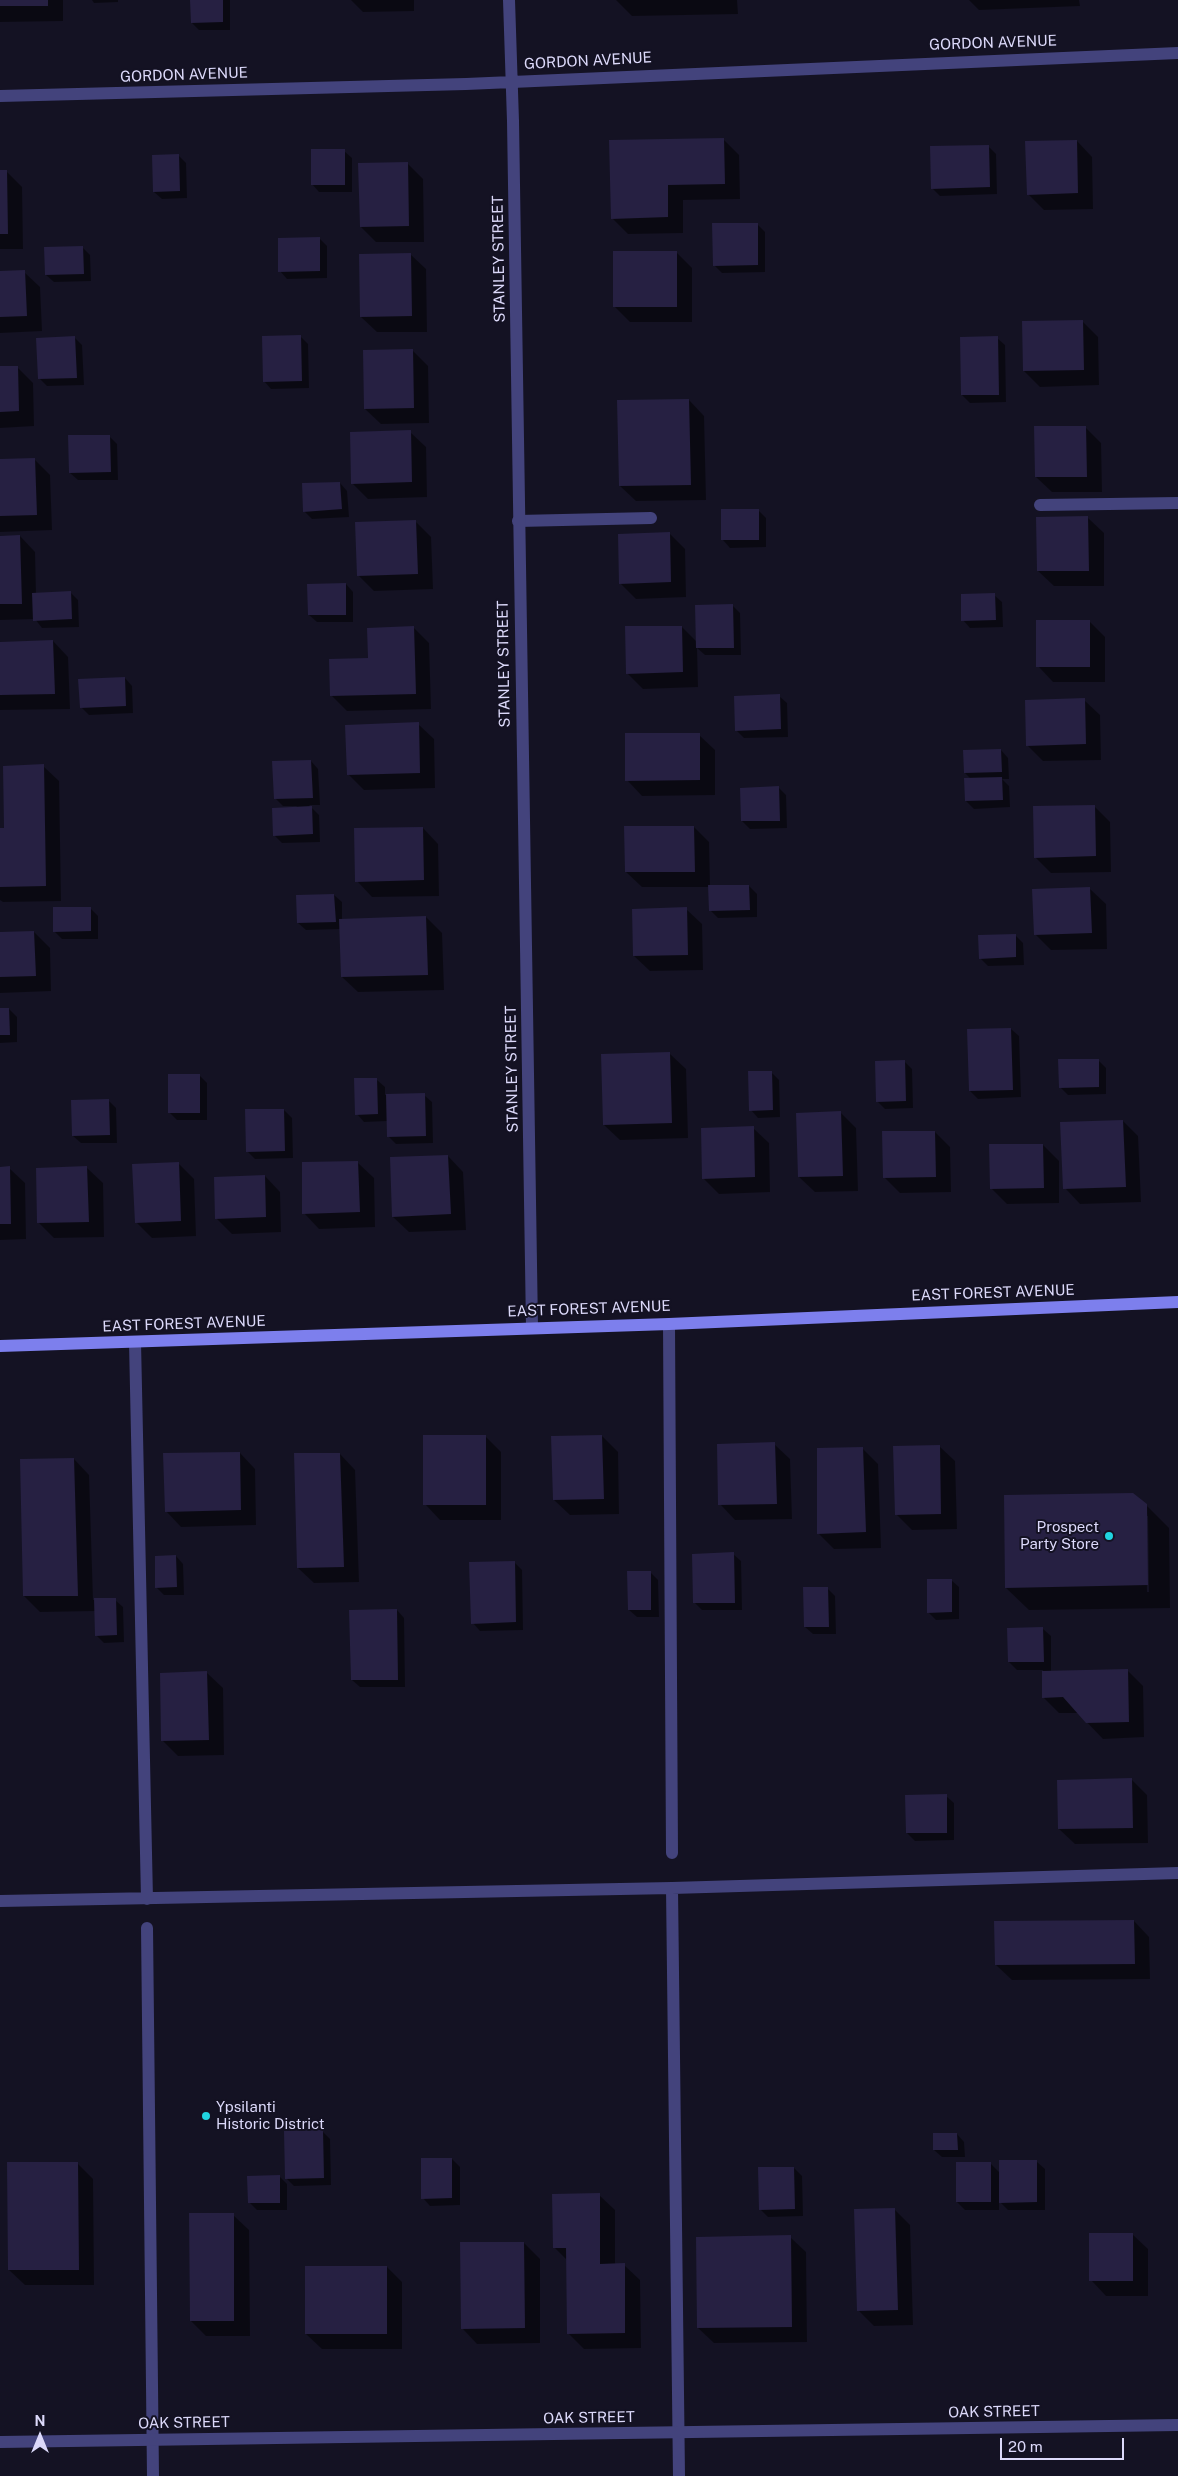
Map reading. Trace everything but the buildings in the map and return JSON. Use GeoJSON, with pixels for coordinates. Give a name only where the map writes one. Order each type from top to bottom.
{"type":"FeatureCollection","features":[{"type":"Feature","properties":{"kind":"main road","name":"EAST FOREST AVENUE"},"geometry":{"type":"LineString","coordinates":[[0,1346],[532,1327],[669,1324],[1178,1302]]}},
{"type":"Feature","properties":{"kind":"street","name":"STANLEY STREET"},"geometry":{"type":"LineString","coordinates":[[509,0],[512,82],[532,1327]]}},
{"type":"Feature","properties":{"kind":"street","name":"GORDON AVENUE"},"geometry":{"type":"LineString","coordinates":[[0,96],[512,82],[1178,53]]}},
{"type":"Feature","properties":{"kind":"street"},"geometry":{"type":"LineString","coordinates":[[1040,505],[1178,503]]}},
{"type":"Feature","properties":{"kind":"street"},"geometry":{"type":"LineString","coordinates":[[518,521],[651,518]]}},
{"type":"Feature","properties":{"kind":"street"},"geometry":{"type":"LineString","coordinates":[[669,1324],[672,1853]]}},
{"type":"Feature","properties":{"kind":"street"},"geometry":{"type":"LineString","coordinates":[[135,1342],[147,1899]]}},
{"type":"Feature","properties":{"kind":"street"},"geometry":{"type":"LineString","coordinates":[[0,1901],[672,1888],[1178,1872]]}},
{"type":"Feature","properties":{"kind":"street"},"geometry":{"type":"LineString","coordinates":[[672,1888],[679,2476]]}},
{"type":"Feature","properties":{"kind":"street"},"geometry":{"type":"LineString","coordinates":[[147,1928],[153,2476]]}},
{"type":"Feature","properties":{"kind":"street","name":"OAK STREET"},"geometry":{"type":"LineString","coordinates":[[0,2442],[1178,2425]]}},
{"type":"Feature","properties":{"kind":"place","name":"Prospect Party Store"},"geometry":{"type":"Point","coordinates":[1109,1536]}},
{"type":"Feature","properties":{"kind":"place","name":"Ypsilanti Historic District"},"geometry":{"type":"Point","coordinates":[206,2116]}}]}
